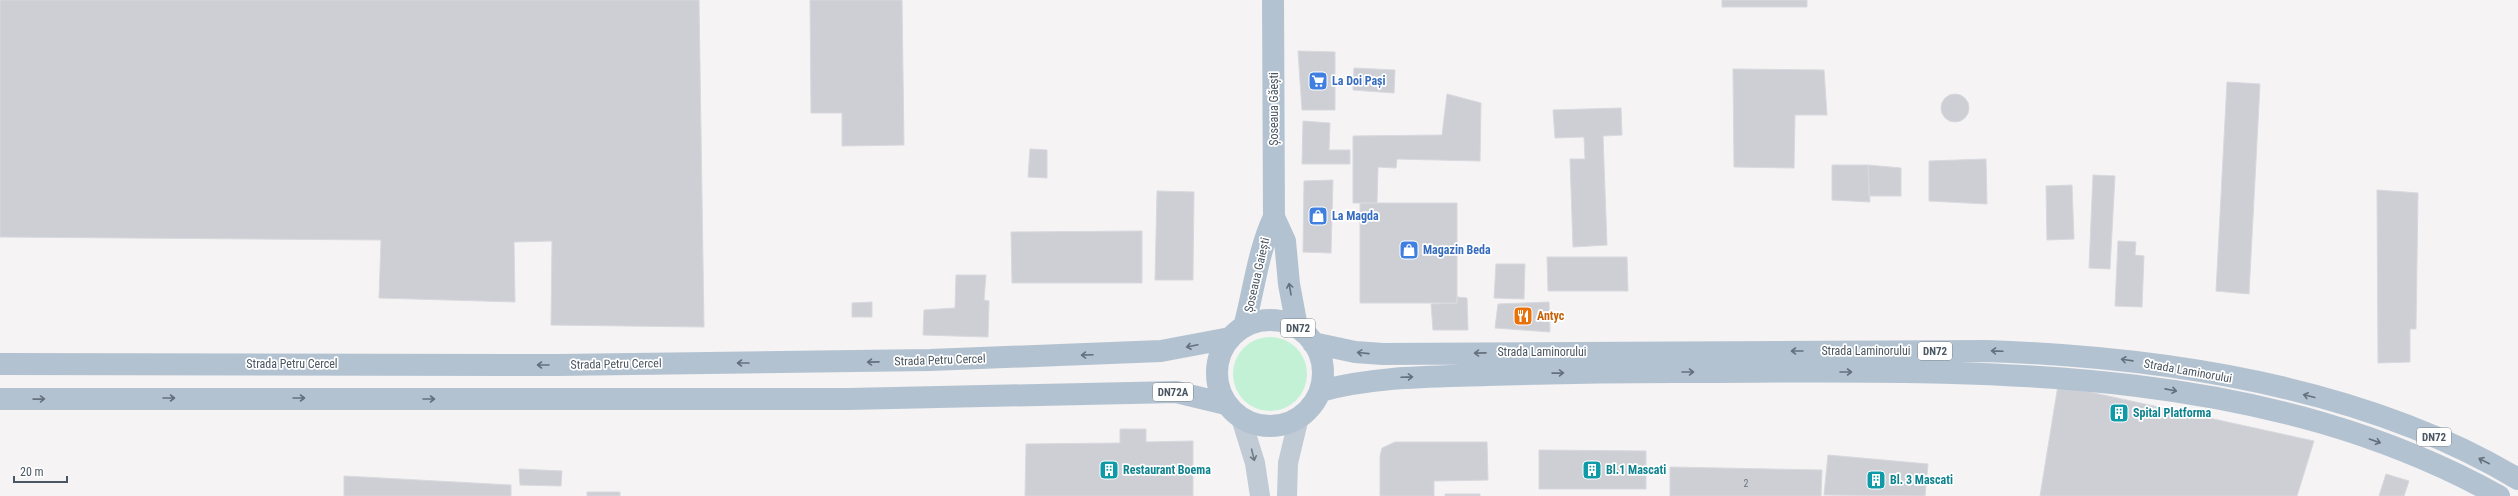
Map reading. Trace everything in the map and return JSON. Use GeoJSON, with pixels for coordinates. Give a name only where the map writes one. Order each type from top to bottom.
{"type":"FeatureCollection","features":[{"type":"Feature","properties":{"kind":"main road","name":"Șoseaua Găești"},"geometry":{"type":"LineString","coordinates":[[1273,0],[1274,217]]}},
{"type":"Feature","properties":{"kind":"main road","name":"Șoseaua Gaiești"},"geometry":{"type":"LineString","coordinates":[[1274,217],[1285,241],[1289,284],[1297,327]]}},
{"type":"Feature","properties":{"kind":"main road","name":"Șoseaua Gaiești"},"geometry":{"type":"LineString","coordinates":[[1237,332],[1256,283],[1263,241],[1274,217]]}},
{"type":"Feature","properties":{"kind":"main road","name":"DN72"},"geometry":{"type":"LineString","coordinates":[[1270,320],[1297,327],[1313,343],[1323,368],[1320,391],[1312,406],[1300,417],[1287,423],[1268,426],[1250,422],[1234,411],[1220,391],[1216,372],[1220,354],[1237,332],[1257,322],[1270,320]]}},
{"type":"Feature","properties":{"kind":"main road","name":"Strada Petru Cercel"},"geometry":{"type":"LineString","coordinates":[[0,364],[794,363],[1126,353],[1176,349],[1237,332]]}},
{"type":"Feature","properties":{"kind":"main road","name":"Strada Laminorului"},"geometry":{"type":"LineString","coordinates":[[1313,343],[1368,353],[1987,351],[2067,354],[2180,368],[2258,383],[2347,405],[2453,445],[2518,479]]}},
{"type":"Feature","properties":{"kind":"main road"},"geometry":{"type":"LineString","coordinates":[[1518,374],[1519,352]]}},
{"type":"Feature","properties":{"kind":"main road","name":"Strada Laminorului"},"geometry":{"type":"LineString","coordinates":[[1320,391],[1354,382],[1394,378],[1518,374],[1857,372],[1984,373],[2063,377],[2166,389],[2257,407],[2338,428],[2444,468],[2499,496]]}},
{"type":"Feature","properties":{"kind":"main road","name":"DN72A"},"geometry":{"type":"LineString","coordinates":[[0,399],[848,399],[1176,392],[1234,411]]}},
{"type":"Feature","properties":{"kind":"main road"},"geometry":{"type":"LineString","coordinates":[[2338,428],[2347,405]]}},
{"type":"Feature","properties":{"kind":"main road"},"geometry":{"type":"LineString","coordinates":[[1234,411],[1255,463],[1260,496]]}},
{"type":"Feature","properties":{"kind":"main road"},"geometry":{"type":"LineString","coordinates":[[1286,496],[1288,463],[1300,417]]}},
{"type":"Feature","properties":{"kind":"green space"},"geometry":{"type":"Polygon","coordinates":[[[1270,337],[1291,343],[1301,353],[1307,374],[1301,395],[1291,405],[1270,411],[1249,405],[1239,395],[1233,374],[1239,353],[1249,343],[1270,337]]]}},
{"type":"Feature","properties":{"kind":"building"},"geometry":{"type":"Polygon","coordinates":[[[0,0],[699,0],[704,327],[551,325],[552,241],[514,242],[515,302],[379,298],[381,240],[0,237],[0,0]]]}},
{"type":"Feature","properties":{"kind":"building"},"geometry":{"type":"Polygon","coordinates":[[[810,0],[902,0],[904,145],[842,146],[842,113],[811,113],[810,0]]]}},
{"type":"Feature","properties":{"kind":"building"},"geometry":{"type":"Polygon","coordinates":[[[1722,0],[1807,0],[1807,7],[1722,7],[1722,0]]]}},
{"type":"Feature","properties":{"kind":"building","name":"La Doi Pași"},"geometry":{"type":"Polygon","coordinates":[[[1298,51],[1335,52],[1335,110],[1302,110],[1298,51]]]}},
{"type":"Feature","properties":{"kind":"building"},"geometry":{"type":"Polygon","coordinates":[[[1354,68],[1395,70],[1394,93],[1353,90],[1354,68]]]}},
{"type":"Feature","properties":{"kind":"building"},"geometry":{"type":"Polygon","coordinates":[[[1733,69],[1824,70],[1827,115],[1795,115],[1794,168],[1734,167],[1733,69]]]}},
{"type":"Feature","properties":{"kind":"building"},"geometry":{"type":"Polygon","coordinates":[[[2227,82],[2260,84],[2249,294],[2216,291],[2227,82]]]}},
{"type":"Feature","properties":{"kind":"building"},"geometry":{"type":"Polygon","coordinates":[[[1447,94],[1481,103],[1480,161],[1397,159],[1396,168],[1378,167],[1377,203],[1353,203],[1353,136],[1442,135],[1447,94]]]}},
{"type":"Feature","properties":{"kind":"building"},"geometry":{"type":"Polygon","coordinates":[[[1955,94],[1965,98],[1969,108],[1965,118],[1955,122],[1945,118],[1941,108],[1945,98],[1955,94]]]}},
{"type":"Feature","properties":{"kind":"building"},"geometry":{"type":"Polygon","coordinates":[[[1621,108],[1622,135],[1603,136],[1607,245],[1573,247],[1570,159],[1585,159],[1584,137],[1555,138],[1553,110],[1621,108]]]}},
{"type":"Feature","properties":{"kind":"building"},"geometry":{"type":"Polygon","coordinates":[[[1303,121],[1330,123],[1329,150],[1350,150],[1350,164],[1302,164],[1303,121]]]}},
{"type":"Feature","properties":{"kind":"building"},"geometry":{"type":"Polygon","coordinates":[[[1030,149],[1047,150],[1047,178],[1028,177],[1030,149]]]}},
{"type":"Feature","properties":{"kind":"building"},"geometry":{"type":"Polygon","coordinates":[[[1986,159],[1987,204],[1929,201],[1929,161],[1986,159]]]}},
{"type":"Feature","properties":{"kind":"building"},"geometry":{"type":"Polygon","coordinates":[[[1832,165],[1868,165],[1870,202],[1832,200],[1832,165]]]}},
{"type":"Feature","properties":{"kind":"building"},"geometry":{"type":"Polygon","coordinates":[[[1868,165],[1901,168],[1901,196],[1869,196],[1868,165]]]}},
{"type":"Feature","properties":{"kind":"building"},"geometry":{"type":"Polygon","coordinates":[[[2093,175],[2115,176],[2110,269],[2089,268],[2093,175]]]}},
{"type":"Feature","properties":{"kind":"building","name":"La Magda"},"geometry":{"type":"Polygon","coordinates":[[[1333,180],[1331,253],[1303,252],[1304,181],[1333,180]]]}},
{"type":"Feature","properties":{"kind":"building"},"geometry":{"type":"Polygon","coordinates":[[[2072,185],[2074,239],[2047,240],[2046,186],[2072,185]]]}},
{"type":"Feature","properties":{"kind":"building"},"geometry":{"type":"Polygon","coordinates":[[[2377,190],[2418,193],[2416,329],[2410,329],[2410,362],[2378,363],[2377,190]]]}},
{"type":"Feature","properties":{"kind":"building"},"geometry":{"type":"Polygon","coordinates":[[[1157,191],[1194,192],[1193,280],[1155,280],[1157,191]]]}},
{"type":"Feature","properties":{"kind":"building","name":"Magazin Beda"},"geometry":{"type":"Polygon","coordinates":[[[1360,203],[1457,203],[1457,303],[1360,303],[1360,203]]]}},
{"type":"Feature","properties":{"kind":"building"},"geometry":{"type":"Polygon","coordinates":[[[1142,231],[1142,283],[1012,283],[1011,232],[1142,231]]]}},
{"type":"Feature","properties":{"kind":"building"},"geometry":{"type":"Polygon","coordinates":[[[2118,241],[2136,242],[2135,255],[2144,256],[2142,307],[2115,306],[2118,241]]]}},
{"type":"Feature","properties":{"kind":"building"},"geometry":{"type":"Polygon","coordinates":[[[1547,257],[1627,257],[1628,291],[1548,291],[1547,257]]]}},
{"type":"Feature","properties":{"kind":"building"},"geometry":{"type":"Polygon","coordinates":[[[1496,264],[1525,264],[1524,299],[1494,298],[1496,264]]]}},
{"type":"Feature","properties":{"kind":"building"},"geometry":{"type":"Polygon","coordinates":[[[956,275],[986,275],[984,300],[989,301],[988,337],[923,335],[924,310],[955,308],[956,275]]]}},
{"type":"Feature","properties":{"kind":"building"},"geometry":{"type":"Polygon","coordinates":[[[1457,297],[1467,298],[1468,330],[1433,330],[1431,304],[1457,303],[1457,297]]]}},
{"type":"Feature","properties":{"kind":"building"},"geometry":{"type":"Polygon","coordinates":[[[872,302],[872,317],[852,317],[852,303],[872,302]]]}},
{"type":"Feature","properties":{"kind":"building","name":"Antyc"},"geometry":{"type":"Polygon","coordinates":[[[1549,302],[1550,332],[1495,328],[1498,304],[1549,302]]]}},
{"type":"Feature","properties":{"kind":"building","name":"Spital Platforma"},"geometry":{"type":"Polygon","coordinates":[[[2058,385],[2314,441],[2297,496],[2040,496],[2058,385]]]}},
{"type":"Feature","properties":{"kind":"building","name":"Restaurant Boema"},"geometry":{"type":"Polygon","coordinates":[[[1120,429],[1146,429],[1146,442],[1193,441],[1193,496],[1025,496],[1026,444],[1120,443],[1120,429]]]}},
{"type":"Feature","properties":{"kind":"building"},"geometry":{"type":"Polygon","coordinates":[[[1395,442],[1487,442],[1488,480],[1434,481],[1434,496],[1380,496],[1380,456],[1382,448],[1395,442]]]}},
{"type":"Feature","properties":{"kind":"building","name":"Bl.1 Mascati"},"geometry":{"type":"Polygon","coordinates":[[[1539,450],[1646,451],[1646,489],[1539,489],[1539,450]]]}},
{"type":"Feature","properties":{"kind":"building","name":"Bl. 3 Mascati"},"geometry":{"type":"Polygon","coordinates":[[[1828,455],[1928,464],[1925,496],[1824,495],[1828,455]]]}},
{"type":"Feature","properties":{"kind":"building"},"geometry":{"type":"Polygon","coordinates":[[[1670,467],[1822,470],[1821,496],[1670,496],[1670,467]]]}},
{"type":"Feature","properties":{"kind":"building"},"geometry":{"type":"Polygon","coordinates":[[[519,469],[562,471],[561,486],[520,485],[519,469]]]}},
{"type":"Feature","properties":{"kind":"building"},"geometry":{"type":"Polygon","coordinates":[[[2386,474],[2409,481],[2404,496],[2379,496],[2386,474]]]}},
{"type":"Feature","properties":{"kind":"building"},"geometry":{"type":"Polygon","coordinates":[[[344,476],[511,485],[511,496],[344,496],[344,476]]]}},
{"type":"Feature","properties":{"kind":"building"},"geometry":{"type":"Polygon","coordinates":[[[587,492],[620,492],[620,496],[587,496],[587,492]]]}},
{"type":"Feature","properties":{"kind":"building"},"geometry":{"type":"Polygon","coordinates":[[[1445,494],[1480,494],[1480,496],[1445,496],[1445,494]]]}},
{"type":"Feature","properties":{"kind":"place","name":"La Doi Pași"},"geometry":{"type":"Point","coordinates":[1318,81]}},
{"type":"Feature","properties":{"kind":"place","name":"La Magda"},"geometry":{"type":"Point","coordinates":[1318,216]}},
{"type":"Feature","properties":{"kind":"place","name":"Magazin Beda"},"geometry":{"type":"Point","coordinates":[1409,250]}},
{"type":"Feature","properties":{"kind":"place","name":"Antyc"},"geometry":{"type":"Point","coordinates":[1523,316]}},
{"type":"Feature","properties":{"kind":"place","name":"Spital Platforma"},"geometry":{"type":"Point","coordinates":[2119,413]}},
{"type":"Feature","properties":{"kind":"place","name":"Restaurant Boema"},"geometry":{"type":"Point","coordinates":[1109,470]}},
{"type":"Feature","properties":{"kind":"place","name":"Bl.1 Mascati"},"geometry":{"type":"Point","coordinates":[1592,470]}},
{"type":"Feature","properties":{"kind":"place","name":"Bl. 3 Mascati"},"geometry":{"type":"Point","coordinates":[1876,480]}}]}
